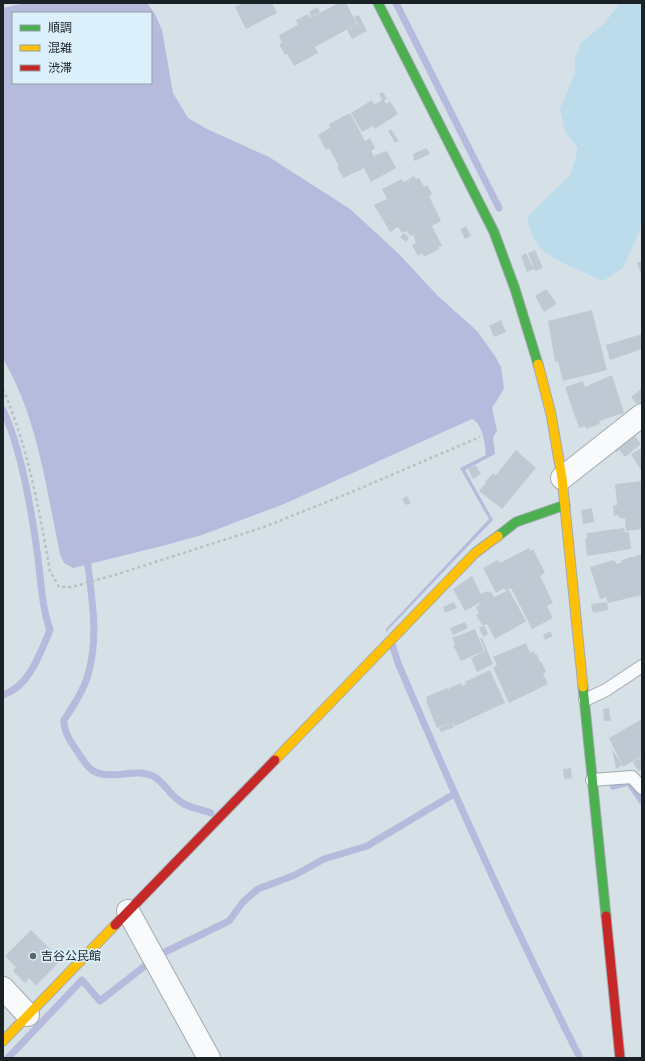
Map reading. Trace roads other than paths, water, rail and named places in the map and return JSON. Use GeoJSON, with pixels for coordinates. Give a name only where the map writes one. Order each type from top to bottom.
{"type":"FeatureCollection","features":[{"type":"Feature","properties":{"kind":"street"},"geometry":{"type":"LineString","coordinates":[[378,3],[494,232],[515,290],[535,353],[551,414],[562,478],[620,1058]]}},
{"type":"Feature","properties":{"kind":"street"},"geometry":{"type":"LineString","coordinates":[[562,478],[642,414]]}},
{"type":"Feature","properties":{"kind":"street"},"geometry":{"type":"LineString","coordinates":[[3,1041],[474,554],[516,522],[564,505]]}},
{"type":"Feature","properties":{"kind":"street"},"geometry":{"type":"LineString","coordinates":[[128,911],[209,1058]]}},
{"type":"Feature","properties":{"kind":"street"},"geometry":{"type":"LineString","coordinates":[[3,988],[28,1015]]}},
{"type":"Feature","properties":{"kind":"lane"},"geometry":{"type":"LineString","coordinates":[[585,700],[606,690],[642,666]]}},
{"type":"Feature","properties":{"kind":"lane"},"geometry":{"type":"LineString","coordinates":[[592,780],[632,777],[642,788]]}},
{"type":"Feature","properties":{"kind":"waterway"},"geometry":{"type":"LineString","coordinates":[[396,3],[499,208]]}},
{"type":"Feature","properties":{"kind":"waterway"},"geometry":{"type":"LineString","coordinates":[[3,410],[10,426],[21,463],[36,540],[43,603],[50,630],[38,658],[27,677],[12,691],[3,695]]}},
{"type":"Feature","properties":{"kind":"waterway"},"geometry":{"type":"LineString","coordinates":[[87,557],[94,628],[92,657],[85,684],[64,720],[67,735],[83,760],[92,770],[106,775],[138,773],[153,776],[160,781],[180,802],[211,813]]}},
{"type":"Feature","properties":{"kind":"waterway"},"geometry":{"type":"LineString","coordinates":[[392,644],[398,663],[463,813],[532,961],[580,1058]]}},
{"type":"Feature","properties":{"kind":"waterway"},"geometry":{"type":"LineString","coordinates":[[613,786],[629,782],[642,801]]}},
{"type":"Feature","properties":{"kind":"waterway"},"geometry":{"type":"LineString","coordinates":[[161,954],[229,921],[243,902],[258,889],[295,875],[324,859],[367,846],[454,794]]}},
{"type":"Feature","properties":{"kind":"waterway"},"geometry":{"type":"LineString","coordinates":[[8,1058],[82,980],[100,1001],[146,965]]}},
{"type":"Feature","properties":{"kind":"place","name":"吉谷公民館"},"geometry":{"type":"Point","coordinates":[33,956]}}]}
